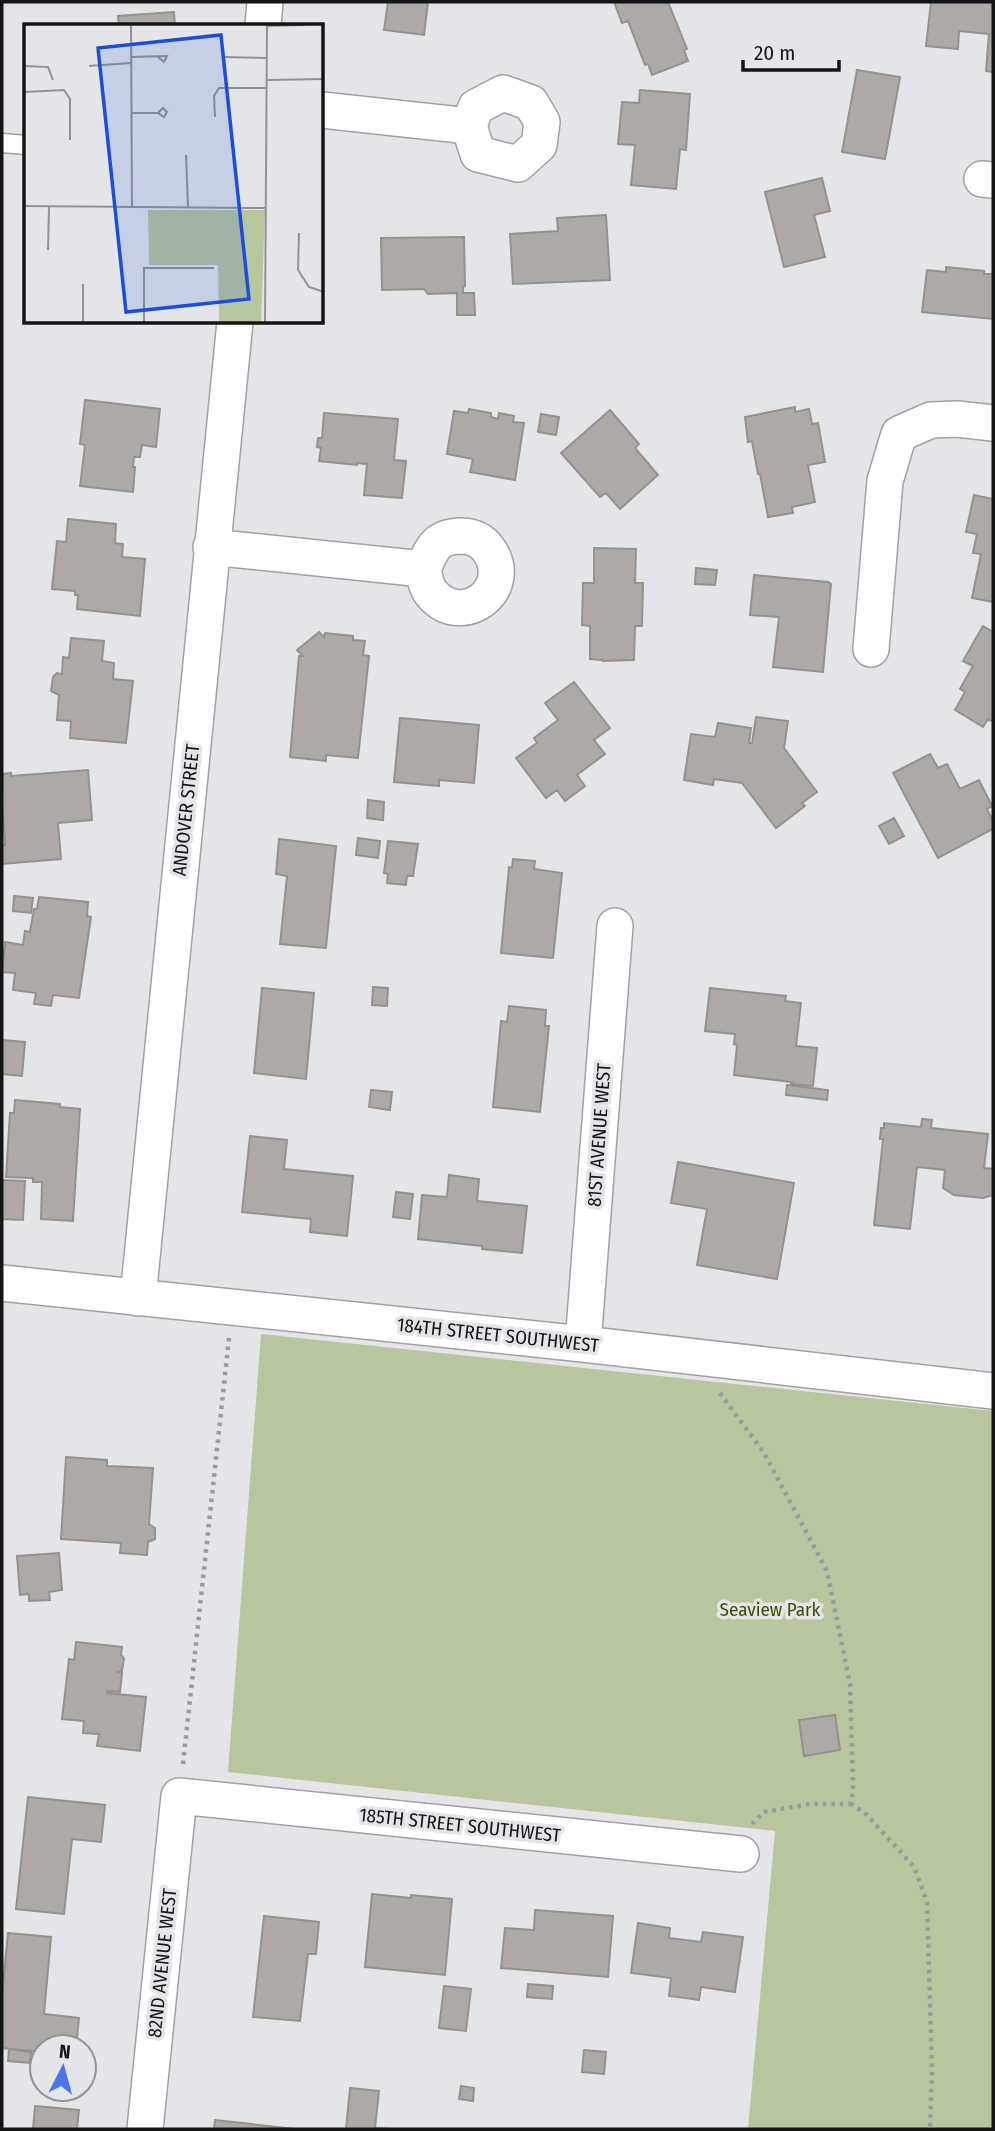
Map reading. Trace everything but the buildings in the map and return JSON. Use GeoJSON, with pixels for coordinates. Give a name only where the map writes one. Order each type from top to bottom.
{"type":"FeatureCollection","features":[{"type":"Feature","properties":{"kind":"street"},"geometry":{"type":"LineString","coordinates":[[263,24],[265,2]]}},
{"type":"Feature","properties":{"kind":"street"},"geometry":{"type":"LineString","coordinates":[[324,110],[468,126]]}},
{"type":"Feature","properties":{"kind":"street","name":"ANDOVER STREET"},"geometry":{"type":"LineString","coordinates":[[138,1298],[234,324]]}},
{"type":"Feature","properties":{"kind":"street"},"geometry":{"type":"LineString","coordinates":[[871,649],[885,481],[899,435],[931,419],[993,423]]}},
{"type":"Feature","properties":{"kind":"street"},"geometry":{"type":"LineString","coordinates":[[211,547],[423,569]]}},
{"type":"Feature","properties":{"kind":"street","name":"81ST AVENUE WEST"},"geometry":{"type":"LineString","coordinates":[[583,1344],[615,926]]}},
{"type":"Feature","properties":{"kind":"street","name":"184TH STREET SOUTHWEST"},"geometry":{"type":"LineString","coordinates":[[2,1283],[583,1344],[993,1391]]}},
{"type":"Feature","properties":{"kind":"street","name":"185TH STREET SOUTHWEST"},"geometry":{"type":"LineString","coordinates":[[179,1796],[741,1854]]}},
{"type":"Feature","properties":{"kind":"street","name":"82ND AVENUE WEST"},"geometry":{"type":"LineString","coordinates":[[145,2129],[179,1796]]}},
{"type":"Feature","properties":{"kind":"lane"},"geometry":{"type":"LineString","coordinates":[[2,143],[24,145]]}},
{"type":"Feature","properties":{"kind":"path"},"geometry":{"type":"LineString","coordinates":[[179,1796],[232,1308]]}},
{"type":"Feature","properties":{"kind":"path"},"geometry":{"type":"LineString","coordinates":[[693,1357],[764,1453],[827,1571],[850,1684],[852,1804]]}},
{"type":"Feature","properties":{"kind":"path"},"geometry":{"type":"LineString","coordinates":[[741,1854],[747,1830],[764,1812],[810,1804],[852,1804],[867,1815],[914,1867],[927,1902],[932,2070],[930,2129]]}},
{"type":"Feature","properties":{"kind":"green space","name":"Seaview Park"},"geometry":{"type":"Polygon","coordinates":[[[261,1334],[993,1411],[993,2129],[748,2129],[775,1831],[228,1772],[261,1334]]]}}]}
